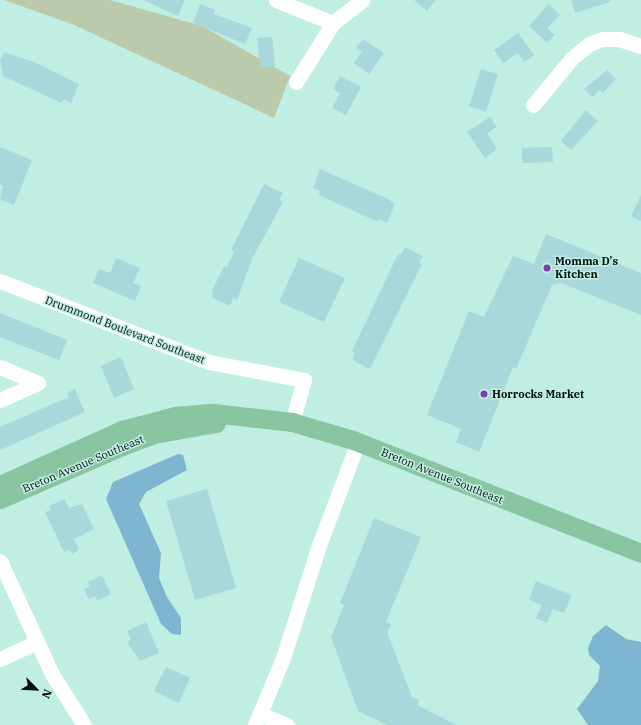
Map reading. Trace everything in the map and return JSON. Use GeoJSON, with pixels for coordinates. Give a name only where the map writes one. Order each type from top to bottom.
{"type":"FeatureCollection","features":[{"type":"Feature","properties":{"kind":"main road","name":"Breton Avenue Southeast"},"geometry":{"type":"LineString","coordinates":[[0,485],[122,430],[191,414],[238,416],[292,422],[358,442],[641,553]]}},
{"type":"Feature","properties":{"kind":"main road","name":"Breton Avenue Southeast"},"geometry":{"type":"LineString","coordinates":[[0,499],[142,438],[238,416]]}},
{"type":"Feature","properties":{"kind":"street"},"geometry":{"type":"LineString","coordinates":[[276,0],[333,23]]}},
{"type":"Feature","properties":{"kind":"street"},"geometry":{"type":"LineString","coordinates":[[296,82],[333,23],[362,0]]}},
{"type":"Feature","properties":{"kind":"street"},"geometry":{"type":"LineString","coordinates":[[533,105],[572,58],[589,44],[602,39],[619,39],[641,46]]}},
{"type":"Feature","properties":{"kind":"street","name":"Drummond Boulevard Southeast"},"geometry":{"type":"LineString","coordinates":[[0,282],[209,362],[304,380],[292,422]]}},
{"type":"Feature","properties":{"kind":"street"},"geometry":{"type":"LineString","coordinates":[[0,367],[38,383],[0,400]]}},
{"type":"Feature","properties":{"kind":"street"},"geometry":{"type":"LineString","coordinates":[[287,725],[258,720],[358,442]]}},
{"type":"Feature","properties":{"kind":"street"},"geometry":{"type":"LineString","coordinates":[[0,561],[52,674],[84,725]]}},
{"type":"Feature","properties":{"kind":"street"},"geometry":{"type":"LineString","coordinates":[[0,659],[37,642]]}},
{"type":"Feature","properties":{"kind":"green space"},"geometry":{"type":"Polygon","coordinates":[[[4,0],[110,0],[202,26],[290,76],[274,118],[72,24],[4,0]]]}},
{"type":"Feature","properties":{"kind":"water"},"geometry":{"type":"Polygon","coordinates":[[[178,454],[183,455],[187,470],[146,492],[139,504],[161,553],[159,578],[167,597],[181,618],[181,635],[172,634],[161,624],[106,499],[113,482],[178,454]]]}},
{"type":"Feature","properties":{"kind":"water"},"geometry":{"type":"Polygon","coordinates":[[[606,625],[626,639],[641,642],[641,725],[588,725],[577,709],[598,681],[600,666],[589,655],[588,648],[593,636],[606,625]]]}},
{"type":"Feature","properties":{"kind":"building"},"geometry":{"type":"Polygon","coordinates":[[[143,0],[185,0],[178,16],[143,0]]]}},
{"type":"Feature","properties":{"kind":"building"},"geometry":{"type":"Polygon","coordinates":[[[414,0],[436,0],[427,11],[414,0]]]}},
{"type":"Feature","properties":{"kind":"building"},"geometry":{"type":"Polygon","coordinates":[[[571,0],[610,0],[610,2],[575,13],[571,0]]]}},
{"type":"Feature","properties":{"kind":"building"},"geometry":{"type":"Polygon","coordinates":[[[200,4],[215,10],[214,14],[252,28],[245,44],[193,23],[200,4]]]}},
{"type":"Feature","properties":{"kind":"building"},"geometry":{"type":"Polygon","coordinates":[[[549,4],[560,15],[547,28],[555,35],[547,43],[529,26],[549,4]]]}},
{"type":"Feature","properties":{"kind":"building"},"geometry":{"type":"Polygon","coordinates":[[[518,33],[534,55],[524,62],[518,53],[503,63],[494,50],[518,33]]]}},
{"type":"Feature","properties":{"kind":"building"},"geometry":{"type":"Polygon","coordinates":[[[272,37],[275,66],[260,68],[257,38],[272,37]]]}},
{"type":"Feature","properties":{"kind":"building"},"geometry":{"type":"Polygon","coordinates":[[[363,39],[384,53],[369,74],[354,63],[362,52],[356,48],[363,39]]]}},
{"type":"Feature","properties":{"kind":"building"},"geometry":{"type":"Polygon","coordinates":[[[4,52],[36,63],[79,84],[71,103],[64,99],[62,103],[3,76],[0,60],[4,52]]]}},
{"type":"Feature","properties":{"kind":"building"},"geometry":{"type":"Polygon","coordinates":[[[481,69],[498,74],[486,112],[469,106],[481,69]]]}},
{"type":"Feature","properties":{"kind":"building"},"geometry":{"type":"Polygon","coordinates":[[[607,70],[616,79],[603,93],[599,90],[592,97],[584,89],[607,70]]]}},
{"type":"Feature","properties":{"kind":"building"},"geometry":{"type":"Polygon","coordinates":[[[340,76],[361,87],[346,115],[332,108],[340,93],[333,89],[340,76]]]}},
{"type":"Feature","properties":{"kind":"building"},"geometry":{"type":"Polygon","coordinates":[[[586,110],[598,121],[571,150],[561,141],[586,110]]]}},
{"type":"Feature","properties":{"kind":"building"},"geometry":{"type":"Polygon","coordinates":[[[490,117],[497,127],[487,133],[497,149],[485,158],[467,132],[490,117]]]}},
{"type":"Feature","properties":{"kind":"building"},"geometry":{"type":"Polygon","coordinates":[[[0,147],[32,160],[14,205],[0,199],[3,185],[0,185],[0,147]]]}},
{"type":"Feature","properties":{"kind":"building"},"geometry":{"type":"Polygon","coordinates":[[[552,147],[553,162],[522,163],[522,148],[552,147]]]}},
{"type":"Feature","properties":{"kind":"building"},"geometry":{"type":"Polygon","coordinates":[[[320,169],[388,199],[395,204],[387,223],[379,219],[378,222],[319,195],[320,191],[313,188],[320,169]]]}},
{"type":"Feature","properties":{"kind":"building"},"geometry":{"type":"Polygon","coordinates":[[[264,184],[283,193],[279,200],[283,202],[252,259],[237,300],[233,298],[230,306],[212,298],[213,289],[224,266],[227,267],[234,252],[231,250],[264,184]]]}},
{"type":"Feature","properties":{"kind":"building"},"geometry":{"type":"Polygon","coordinates":[[[641,195],[641,221],[631,216],[641,195]]]}},
{"type":"Feature","properties":{"kind":"building"},"geometry":{"type":"Polygon","coordinates":[[[546,234],[641,273],[641,315],[561,283],[552,285],[516,369],[513,367],[479,452],[456,442],[461,429],[427,415],[469,311],[484,317],[513,256],[534,264],[546,234]]]}},
{"type":"Feature","properties":{"kind":"building"},"geometry":{"type":"Polygon","coordinates":[[[405,247],[423,256],[419,262],[422,264],[370,369],[352,360],[355,353],[352,351],[398,254],[401,255],[405,247]]]}},
{"type":"Feature","properties":{"kind":"building"},"geometry":{"type":"Polygon","coordinates":[[[116,258],[140,268],[133,283],[141,286],[135,301],[93,283],[99,269],[110,273],[116,258]]]}},
{"type":"Feature","properties":{"kind":"building"},"geometry":{"type":"Polygon","coordinates":[[[299,258],[345,278],[324,322],[279,302],[299,258]]]}},
{"type":"Feature","properties":{"kind":"building"},"geometry":{"type":"Polygon","coordinates":[[[0,313],[67,340],[59,360],[0,337],[0,313]]]}},
{"type":"Feature","properties":{"kind":"building"},"geometry":{"type":"Polygon","coordinates":[[[121,357],[134,389],[114,398],[101,366],[121,357]]]}},
{"type":"Feature","properties":{"kind":"building"},"geometry":{"type":"Polygon","coordinates":[[[75,389],[85,412],[0,450],[0,427],[69,397],[67,393],[75,389]]]}},
{"type":"Feature","properties":{"kind":"building"},"geometry":{"type":"Polygon","coordinates":[[[207,489],[236,588],[195,600],[166,501],[207,489]]]}},
{"type":"Feature","properties":{"kind":"building"},"geometry":{"type":"Polygon","coordinates":[[[64,499],[69,508],[82,504],[94,529],[74,539],[79,550],[72,554],[70,549],[64,552],[45,512],[51,510],[49,506],[64,499]]]}},
{"type":"Feature","properties":{"kind":"building"},"geometry":{"type":"Polygon","coordinates":[[[374,518],[421,537],[386,622],[391,624],[387,632],[412,697],[419,700],[417,705],[457,725],[387,725],[358,711],[331,637],[344,605],[340,603],[374,518]]]}},
{"type":"Feature","properties":{"kind":"building"},"geometry":{"type":"Polygon","coordinates":[[[102,575],[111,594],[97,601],[95,596],[89,599],[84,589],[90,586],[88,582],[102,575]]]}},
{"type":"Feature","properties":{"kind":"building"},"geometry":{"type":"Polygon","coordinates":[[[536,581],[572,595],[564,613],[553,609],[547,623],[536,618],[542,605],[529,600],[536,581]]]}},
{"type":"Feature","properties":{"kind":"building"},"geometry":{"type":"Polygon","coordinates":[[[146,622],[159,653],[140,661],[127,642],[131,640],[127,631],[146,622]]]}},
{"type":"Feature","properties":{"kind":"building"},"geometry":{"type":"Polygon","coordinates":[[[166,667],[190,678],[179,703],[154,691],[166,667]]]}},
{"type":"Feature","properties":{"kind":"place","name":"Momma D's Kitchen"},"geometry":{"type":"Point","coordinates":[547,268]}},
{"type":"Feature","properties":{"kind":"place","name":"Horrocks Market"},"geometry":{"type":"Point","coordinates":[484,394]}}]}
